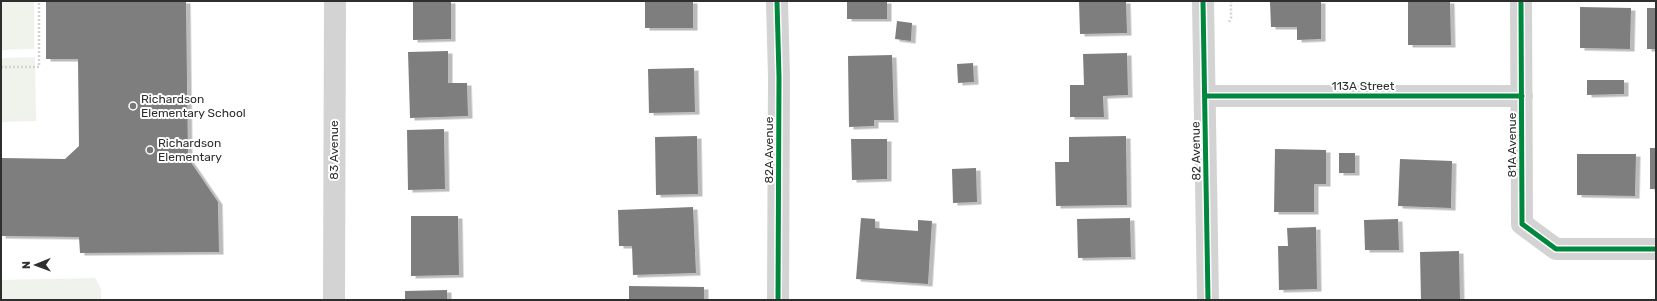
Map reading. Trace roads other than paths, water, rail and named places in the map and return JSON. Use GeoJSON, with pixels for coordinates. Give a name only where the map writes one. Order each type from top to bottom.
{"type":"FeatureCollection","features":[{"type":"Feature","properties":{"kind":"street","name":"83 Avenue"},"geometry":{"type":"LineString","coordinates":[[334,300],[335,1]]}},
{"type":"Feature","properties":{"kind":"street","name":"82A Avenue"},"geometry":{"type":"LineString","coordinates":[[777,1],[779,77],[778,300]]}},
{"type":"Feature","properties":{"kind":"street","name":"82 Avenue"},"geometry":{"type":"LineString","coordinates":[[1203,1],[1208,300]]}},
{"type":"Feature","properties":{"kind":"street","name":"81A Avenue"},"geometry":{"type":"LineString","coordinates":[[1522,1],[1522,224],[1556,249],[1656,248]]}},
{"type":"Feature","properties":{"kind":"street","name":"113A Street"},"geometry":{"type":"LineString","coordinates":[[1205,96],[1522,96]]}},
{"type":"Feature","properties":{"kind":"place","name":"Richardson Elementary School"},"geometry":{"type":"Point","coordinates":[133,106]}},
{"type":"Feature","properties":{"kind":"place","name":"Richardson Elementary"},"geometry":{"type":"Point","coordinates":[150,150]}}]}
